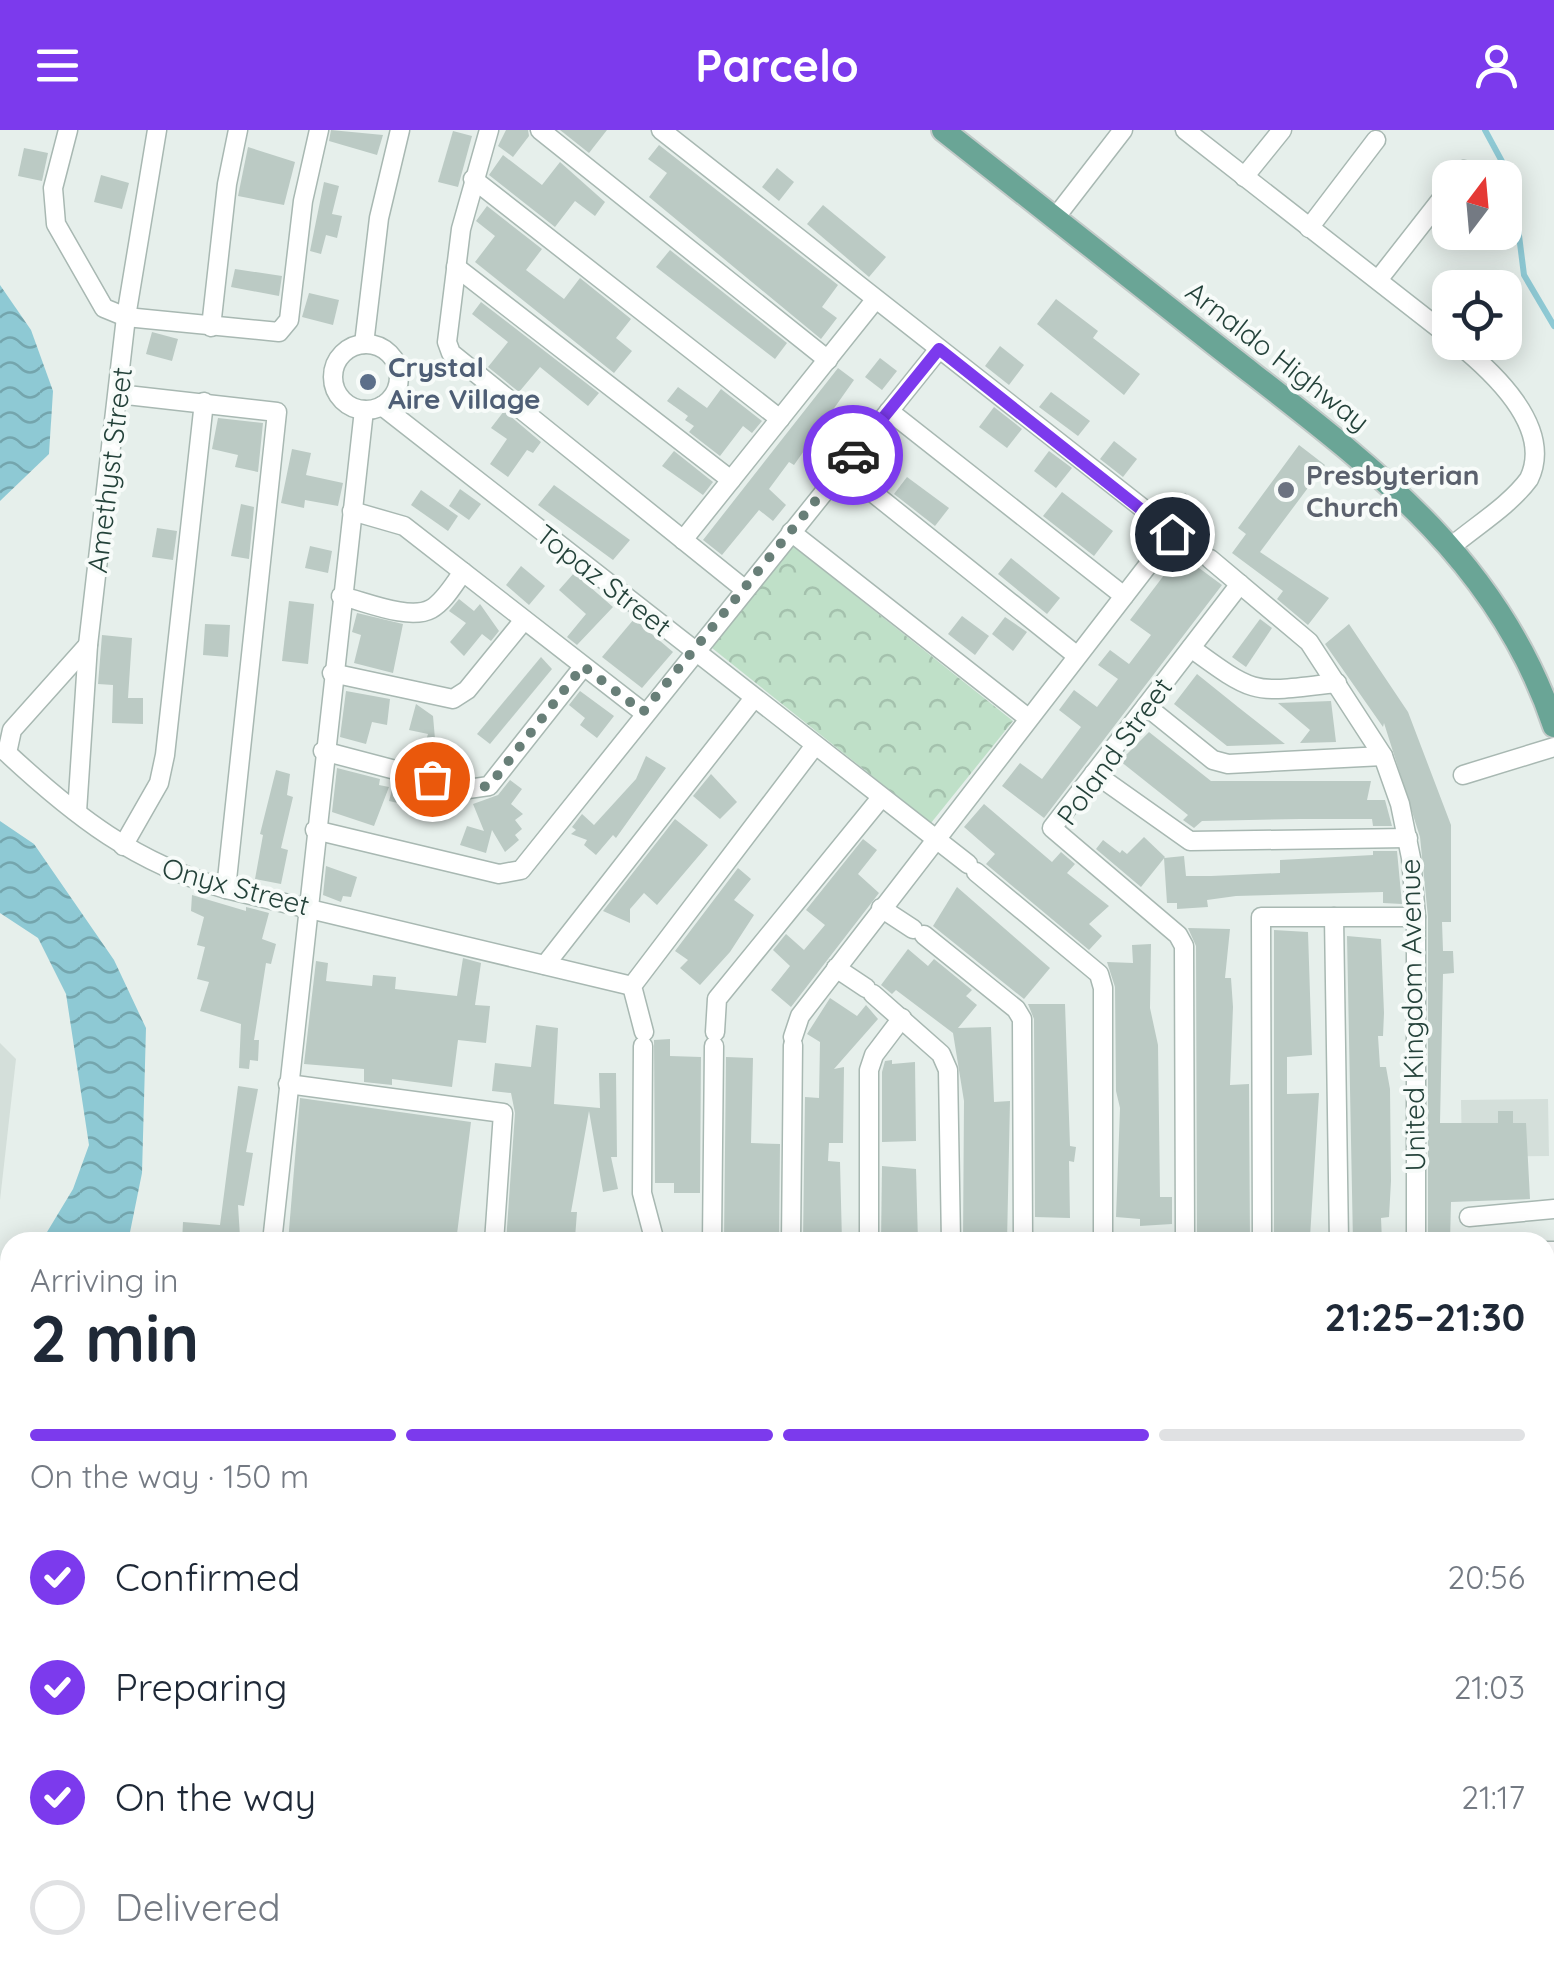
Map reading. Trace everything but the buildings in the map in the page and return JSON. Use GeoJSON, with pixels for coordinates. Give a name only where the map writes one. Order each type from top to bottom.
{"type":"FeatureCollection","features":[{"type":"Feature","properties":{"kind":"main road","name":"Arnaldo Highway"},"geometry":{"type":"LineString","coordinates":[[943,130],[1384,477],[1452,546],[1497,607],[1554,726]]}},
{"type":"Feature","properties":{"kind":"street"},"geometry":{"type":"LineString","coordinates":[[68,130],[53,188],[56,224],[104,308],[126,317],[269,332],[286,328],[303,200],[320,130]]}},
{"type":"Feature","properties":{"kind":"street","name":"Amethyst Street"},"geometry":{"type":"LineString","coordinates":[[77,812],[88,645],[126,317],[157,130]]}},
{"type":"Feature","properties":{"kind":"street"},"geometry":{"type":"LineString","coordinates":[[211,327],[238,130]]}},
{"type":"Feature","properties":{"kind":"street"},"geometry":{"type":"LineString","coordinates":[[364,344],[380,218],[400,130]]}},
{"type":"Feature","properties":{"kind":"street"},"geometry":{"type":"LineString","coordinates":[[489,130],[474,179],[456,268],[447,342],[460,363],[743,588]]}},
{"type":"Feature","properties":{"kind":"street"},"geometry":{"type":"LineString","coordinates":[[540,130],[828,360]]}},
{"type":"Feature","properties":{"kind":"street","name":"United Kingdom Avenue"},"geometry":{"type":"LineString","coordinates":[[661,130],[1309,642],[1383,756],[1408,838],[1416,917],[1416,1232]]}},
{"type":"Feature","properties":{"kind":"street"},"geometry":{"type":"LineString","coordinates":[[1055,218],[1124,130]]}},
{"type":"Feature","properties":{"kind":"street"},"geometry":{"type":"LineString","coordinates":[[1185,130],[1432,324]]}},
{"type":"Feature","properties":{"kind":"street"},"geometry":{"type":"LineString","coordinates":[[1244,177],[1282,130]]}},
{"type":"Feature","properties":{"kind":"street"},"geometry":{"type":"LineString","coordinates":[[1309,228],[1376,140]]}},
{"type":"Feature","properties":{"kind":"street"},"geometry":{"type":"LineString","coordinates":[[474,179],[780,418]]}},
{"type":"Feature","properties":{"kind":"street"},"geometry":{"type":"LineString","coordinates":[[1378,280],[1432,211]]}},
{"type":"Feature","properties":{"kind":"street"},"geometry":{"type":"LineString","coordinates":[[456,268],[731,480]]}},
{"type":"Feature","properties":{"kind":"street"},"geometry":{"type":"LineString","coordinates":[[683,540],[875,300]]}},
{"type":"Feature","properties":{"kind":"street"},"geometry":{"type":"LineString","coordinates":[[273,1232],[352,510],[373,408],[397,390],[398,368],[385,349],[364,344],[353,346],[337,361],[334,382],[344,401],[373,408]]}},
{"type":"Feature","properties":{"kind":"street"},"geometry":{"type":"LineString","coordinates":[[315,830],[511,875],[530,862],[643,712],[939,349]]}},
{"type":"Feature","properties":{"kind":"street"},"geometry":{"type":"LineString","coordinates":[[1452,546],[1532,477],[1540,443],[1529,412],[1475,360]]}},
{"type":"Feature","properties":{"kind":"street"},"geometry":{"type":"LineString","coordinates":[[118,394],[277,412],[226,889]]}},
{"type":"Feature","properties":{"kind":"street"},"geometry":{"type":"LineString","coordinates":[[123,846],[159,783],[165,755],[204,402]]}},
{"type":"Feature","properties":{"kind":"street","name":"Topaz Street"},"geometry":{"type":"LineString","coordinates":[[373,408],[694,651],[972,868],[1099,974],[1103,988],[1103,1232]]}},
{"type":"Feature","properties":{"kind":"street"},"geometry":{"type":"LineString","coordinates":[[889,411],[1124,596]]}},
{"type":"Feature","properties":{"kind":"street"},"geometry":{"type":"LineString","coordinates":[[842,468],[1076,655]]}},
{"type":"Feature","properties":{"kind":"street"},"geometry":{"type":"LineString","coordinates":[[352,510],[404,526],[643,712]]}},
{"type":"Feature","properties":{"kind":"street"},"geometry":{"type":"LineString","coordinates":[[791,532],[1028,718]]}},
{"type":"Feature","properties":{"kind":"street"},"geometry":{"type":"LineString","coordinates":[[791,1232],[793,1041],[800,1016],[1172,534]]}},
{"type":"Feature","properties":{"kind":"street"},"geometry":{"type":"LineString","coordinates":[[342,596],[416,613],[430,610],[463,572]]}},
{"type":"Feature","properties":{"kind":"street","name":"Poland Street"},"geometry":{"type":"LineString","coordinates":[[1185,1232],[1184,946],[1178,935],[1052,828],[1240,584]]}},
{"type":"Feature","properties":{"kind":"street"},"geometry":{"type":"LineString","coordinates":[[332,673],[454,699],[467,690],[524,620]]}},
{"type":"Feature","properties":{"kind":"street","name":"Onyx Street"},"geometry":{"type":"LineString","coordinates":[[88,645],[12,730],[7,752],[123,846],[158,867],[226,889],[632,986]]}},
{"type":"Feature","properties":{"kind":"street"},"geometry":{"type":"LineString","coordinates":[[1191,648],[1245,688],[1271,690],[1337,683]]}},
{"type":"Feature","properties":{"kind":"street"},"geometry":{"type":"LineString","coordinates":[[323,751],[468,788],[489,786],[583,666]]}},
{"type":"Feature","properties":{"kind":"street"},"geometry":{"type":"LineString","coordinates":[[545,965],[754,698]]}},
{"type":"Feature","properties":{"kind":"street"},"geometry":{"type":"LineString","coordinates":[[1146,706],[1213,760],[1228,764],[1383,756]]}},
{"type":"Feature","properties":{"kind":"street"},"geometry":{"type":"LineString","coordinates":[[1463,775],[1554,747]]}},
{"type":"Feature","properties":{"kind":"street"},"geometry":{"type":"LineString","coordinates":[[652,1232],[642,1193],[644,1039],[632,986],[814,748]]}},
{"type":"Feature","properties":{"kind":"street"},"geometry":{"type":"LineString","coordinates":[[1094,773],[1190,840],[1408,838]]}},
{"type":"Feature","properties":{"kind":"street"},"geometry":{"type":"LineString","coordinates":[[712,1232],[717,1000],[880,799]]}},
{"type":"Feature","properties":{"kind":"street"},"geometry":{"type":"LineString","coordinates":[[881,908],[919,932],[1016,1010],[1022,1019],[1023,1232]]}},
{"type":"Feature","properties":{"kind":"street"},"geometry":{"type":"LineString","coordinates":[[1262,1232],[1261,917],[1416,917]]}},
{"type":"Feature","properties":{"kind":"street"},"geometry":{"type":"LineString","coordinates":[[1334,917],[1339,1232]]}},
{"type":"Feature","properties":{"kind":"street"},"geometry":{"type":"LineString","coordinates":[[836,968],[902,1018],[941,1054],[948,1070],[950,1232]]}},
{"type":"Feature","properties":{"kind":"street"},"geometry":{"type":"LineString","coordinates":[[869,1232],[869,1070],[874,1055],[902,1018]]}},
{"type":"Feature","properties":{"kind":"street"},"geometry":{"type":"LineString","coordinates":[[288,1084],[504,1113],[495,1232]]}},
{"type":"Feature","properties":{"kind":"street"},"geometry":{"type":"LineString","coordinates":[[1469,1217],[1554,1209]]}},
{"type":"Feature","properties":{"kind":"shaded area"},"geometry":{"type":"Polygon","coordinates":[[[0,1043],[16,1059],[0,1200],[0,1043]]]}},
{"type":"Feature","properties":{"kind":"shaded area"},"geometry":{"type":"Polygon","coordinates":[[[1548,1099],[1549,1156],[1462,1157],[1461,1100],[1548,1099]]]}},
{"type":"Feature","properties":{"kind":"green space"},"geometry":{"type":"Polygon","coordinates":[[[793,546],[1013,721],[931,823],[712,648],[793,546]]]}},
{"type":"Feature","properties":{"kind":"water"},"geometry":{"type":"Polygon","coordinates":[[[0,285],[31,330],[53,391],[49,454],[0,501],[0,285]]]}},
{"type":"Feature","properties":{"kind":"water"},"geometry":{"type":"Polygon","coordinates":[[[0,821],[34,844],[114,960],[146,1028],[142,1173],[130,1232],[47,1232],[73,1189],[89,1145],[66,994],[38,938],[0,913],[0,821]]]}},
{"type":"Feature","properties":{"kind":"waterway"},"geometry":{"type":"LineString","coordinates":[[1485,130],[1512,180],[1524,275],[1554,326]]}},
{"type":"Feature","properties":{"kind":"way so far"},"geometry":{"type":"LineString","coordinates":[[432,779],[468,788],[489,786],[583,666],[643,712],[853,455]]}},
{"type":"Feature","properties":{"kind":"place","name":"Crystal Aire Village"},"geometry":{"type":"Point","coordinates":[368,382]}},
{"type":"Feature","properties":{"kind":"place","name":"Presbyterian Church"},"geometry":{"type":"Point","coordinates":[1286,490]}},
{"type":"Feature","properties":{"kind":"route"},"geometry":{"type":"LineString","coordinates":[[853,455],[939,349],[1172,534]]}}]}
